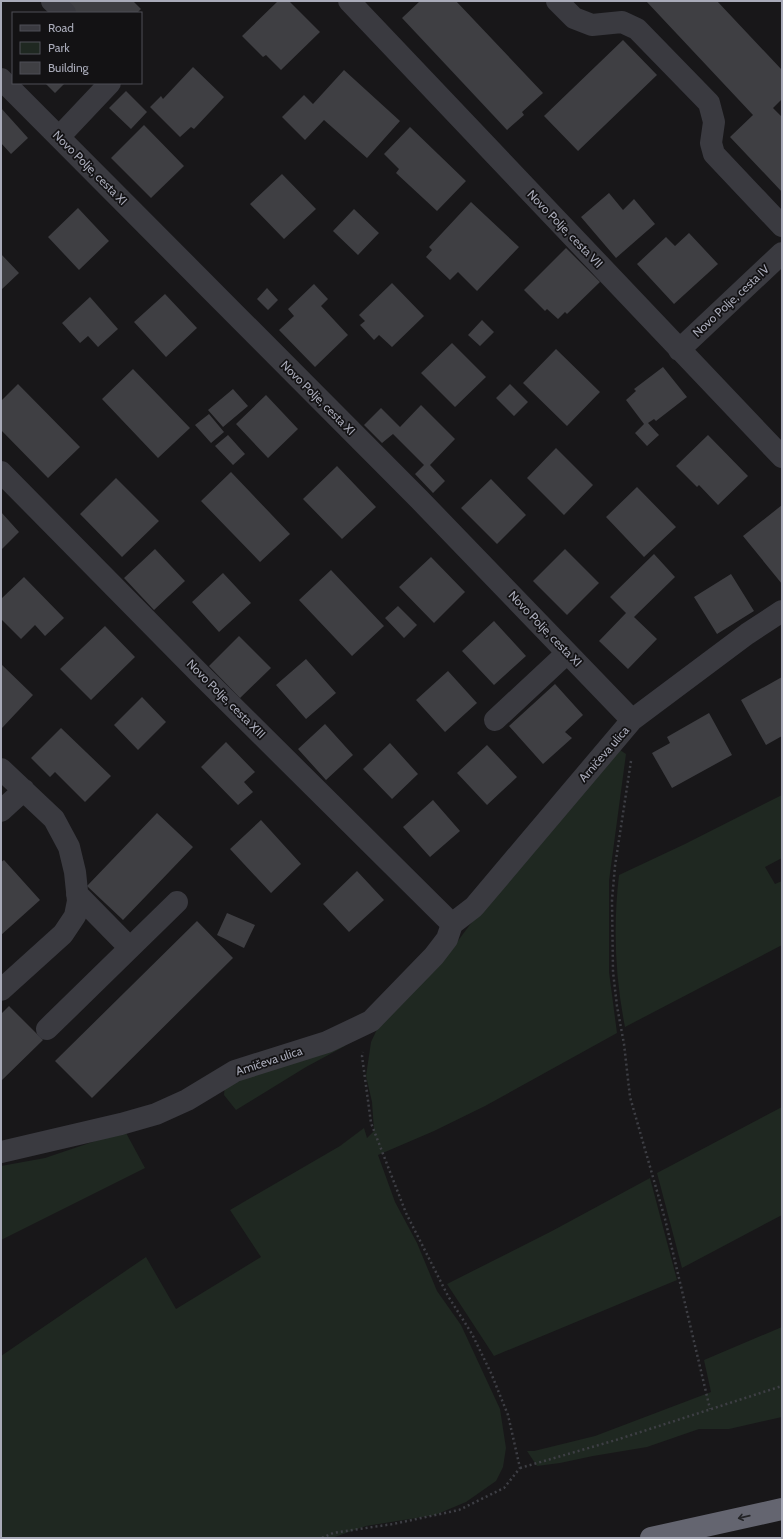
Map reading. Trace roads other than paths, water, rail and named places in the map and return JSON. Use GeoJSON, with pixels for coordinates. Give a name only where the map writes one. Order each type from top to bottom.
{"type":"FeatureCollection","features":[{"type":"Feature","properties":{"kind":"highway"},"geometry":{"type":"LineString","coordinates":[[651,1538],[782,1509]]}},
{"type":"Feature","properties":{"kind":"street"},"geometry":{"type":"LineString","coordinates":[[52,1],[64,12]]}},
{"type":"Feature","properties":{"kind":"street","name":"Novo Polje, cesta VII"},"geometry":{"type":"LineString","coordinates":[[348,1],[782,457]]}},
{"type":"Feature","properties":{"kind":"street"},"geometry":{"type":"LineString","coordinates":[[557,1],[574,18],[592,25],[622,22],[637,29],[709,103],[714,122],[711,143],[714,154],[782,226]]}},
{"type":"Feature","properties":{"kind":"street","name":"Novo Polje, cesta XI"},"geometry":{"type":"LineString","coordinates":[[1,79],[413,493],[632,720]]}},
{"type":"Feature","properties":{"kind":"street"},"geometry":{"type":"LineString","coordinates":[[59,137],[109,84]]}},
{"type":"Feature","properties":{"kind":"street","name":"Novo Polje, cesta IV"},"geometry":{"type":"LineString","coordinates":[[679,350],[782,253]]}},
{"type":"Feature","properties":{"kind":"street","name":"Novo Polje, cesta XIII"},"geometry":{"type":"LineString","coordinates":[[1,472],[207,681],[452,924]]}},
{"type":"Feature","properties":{"kind":"street","name":"Arničeva ulica"},"geometry":{"type":"LineString","coordinates":[[452,924],[474,907],[632,720],[748,634],[782,611]]}},
{"type":"Feature","properties":{"kind":"street"},"geometry":{"type":"LineString","coordinates":[[495,720],[567,653]]}},
{"type":"Feature","properties":{"kind":"street"},"geometry":{"type":"LineString","coordinates":[[1,769],[54,819],[69,847],[78,894],[75,916],[63,934],[1,990]]}},
{"type":"Feature","properties":{"kind":"street"},"geometry":{"type":"LineString","coordinates":[[1,811],[24,790]]}},
{"type":"Feature","properties":{"kind":"street"},"geometry":{"type":"LineString","coordinates":[[78,894],[129,948]]}},
{"type":"Feature","properties":{"kind":"street"},"geometry":{"type":"LineString","coordinates":[[47,1029],[176,902]]}},
{"type":"Feature","properties":{"kind":"street","name":"Amičeva ulica"},"geometry":{"type":"LineString","coordinates":[[1,1152],[121,1124],[156,1114],[187,1100],[235,1071],[327,1042],[371,1021],[434,956],[447,939],[452,924]]}}]}
